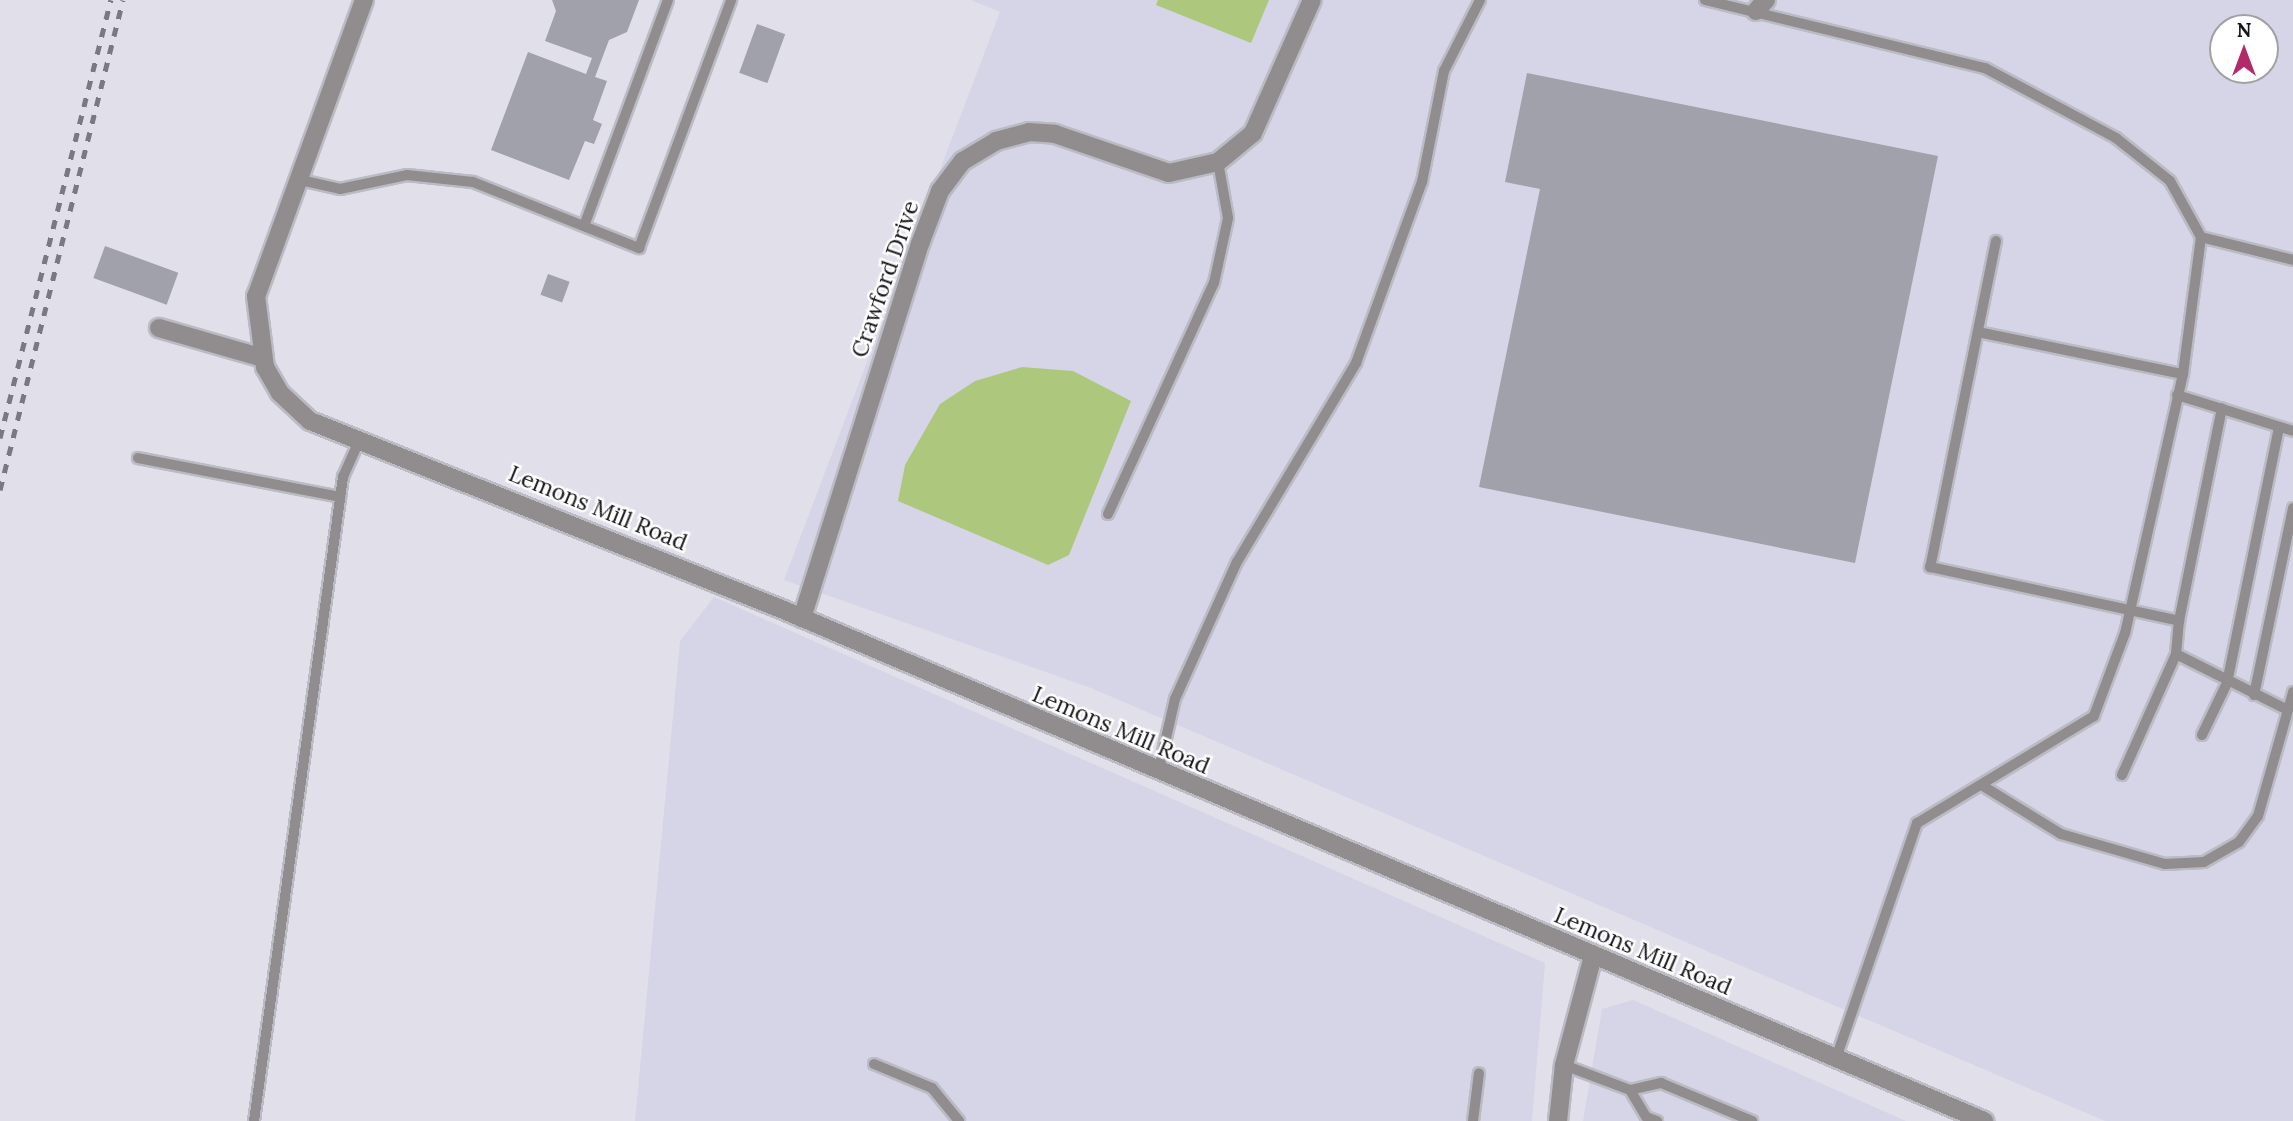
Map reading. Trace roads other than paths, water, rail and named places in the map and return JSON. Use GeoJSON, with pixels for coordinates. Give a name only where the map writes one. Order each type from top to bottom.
{"type":"FeatureCollection","features":[{"type":"Feature","properties":{"kind":"street","name":"Lemons Mill Road"},"geometry":{"type":"LineString","coordinates":[[365,0],[296,179],[256,296],[263,358],[280,393],[300,413],[358,444],[802,618],[1158,773],[1984,1121]]}},
{"type":"Feature","properties":{"kind":"street","name":"Crawford Drive"},"geometry":{"type":"LineString","coordinates":[[802,618],[920,244],[940,191],[963,161],[996,141],[1029,132],[1055,134],[1169,173],[1218,162],[1254,133],[1312,0]]}},
{"type":"Feature","properties":{"kind":"street"},"geometry":{"type":"LineString","coordinates":[[159,328],[263,358]]}},
{"type":"Feature","properties":{"kind":"street"},"geometry":{"type":"LineString","coordinates":[[1558,1121],[1564,1065],[1593,956]]}},
{"type":"Feature","properties":{"kind":"lane"},"geometry":{"type":"LineString","coordinates":[[584,226],[668,0]]}},
{"type":"Feature","properties":{"kind":"lane"},"geometry":{"type":"LineString","coordinates":[[296,179],[340,189],[407,175],[473,182],[639,248],[732,0]]}},
{"type":"Feature","properties":{"kind":"lane"},"geometry":{"type":"LineString","coordinates":[[1158,773],[1175,699],[1237,562],[1356,363],[1423,182],[1444,71],[1480,0]]}},
{"type":"Feature","properties":{"kind":"lane"},"geometry":{"type":"LineString","coordinates":[[1705,0],[1761,6],[1985,68],[2116,138],[2170,181],[2201,237],[2183,374],[2131,608],[2094,716],[1983,786],[1917,823],[1836,1058]]}},
{"type":"Feature","properties":{"kind":"lane"},"geometry":{"type":"LineString","coordinates":[[1108,514],[1213,283],[1228,218],[1218,162]]}},
{"type":"Feature","properties":{"kind":"lane"},"geometry":{"type":"LineString","coordinates":[[2201,237],[2293,261]]}},
{"type":"Feature","properties":{"kind":"lane"},"geometry":{"type":"LineString","coordinates":[[1996,241],[1930,567],[2131,608],[2179,621]]}},
{"type":"Feature","properties":{"kind":"lane"},"geometry":{"type":"LineString","coordinates":[[1978,332],[2183,374]]}},
{"type":"Feature","properties":{"kind":"lane"},"geometry":{"type":"LineString","coordinates":[[2178,395],[2293,431]]}},
{"type":"Feature","properties":{"kind":"lane"},"geometry":{"type":"LineString","coordinates":[[2122,775],[2176,654],[2179,621],[2222,408]]}},
{"type":"Feature","properties":{"kind":"lane"},"geometry":{"type":"LineString","coordinates":[[2202,736],[2227,683],[2279,427]]}},
{"type":"Feature","properties":{"kind":"lane"},"geometry":{"type":"LineString","coordinates":[[254,1121],[340,497],[358,444]]}},
{"type":"Feature","properties":{"kind":"lane"},"geometry":{"type":"LineString","coordinates":[[138,458],[340,497]]}},
{"type":"Feature","properties":{"kind":"lane"},"geometry":{"type":"LineString","coordinates":[[2254,695],[2293,508]]}},
{"type":"Feature","properties":{"kind":"lane"},"geometry":{"type":"LineString","coordinates":[[2176,654],[2227,683],[2288,709]]}},
{"type":"Feature","properties":{"kind":"lane"},"geometry":{"type":"LineString","coordinates":[[1983,786],[2060,834],[2165,864],[2204,862],[2239,842],[2258,816],[2293,692]]}},
{"type":"Feature","properties":{"kind":"lane"},"geometry":{"type":"LineString","coordinates":[[874,1064],[932,1088],[959,1121]]}},
{"type":"Feature","properties":{"kind":"lane"},"geometry":{"type":"LineString","coordinates":[[1564,1065],[1630,1090],[1661,1083],[1752,1121]]}},
{"type":"Feature","properties":{"kind":"lane"},"geometry":{"type":"LineString","coordinates":[[1473,1121],[1479,1073]]}},
{"type":"Feature","properties":{"kind":"lane"},"geometry":{"type":"LineString","coordinates":[[1630,1090],[1646,1117],[1657,1121]]}},
{"type":"Feature","properties":{"kind":"railway"},"geometry":{"type":"LineString","coordinates":[[0,438],[111,0]]}},
{"type":"Feature","properties":{"kind":"railway"},"geometry":{"type":"LineString","coordinates":[[0,490],[123,0]]}}]}
